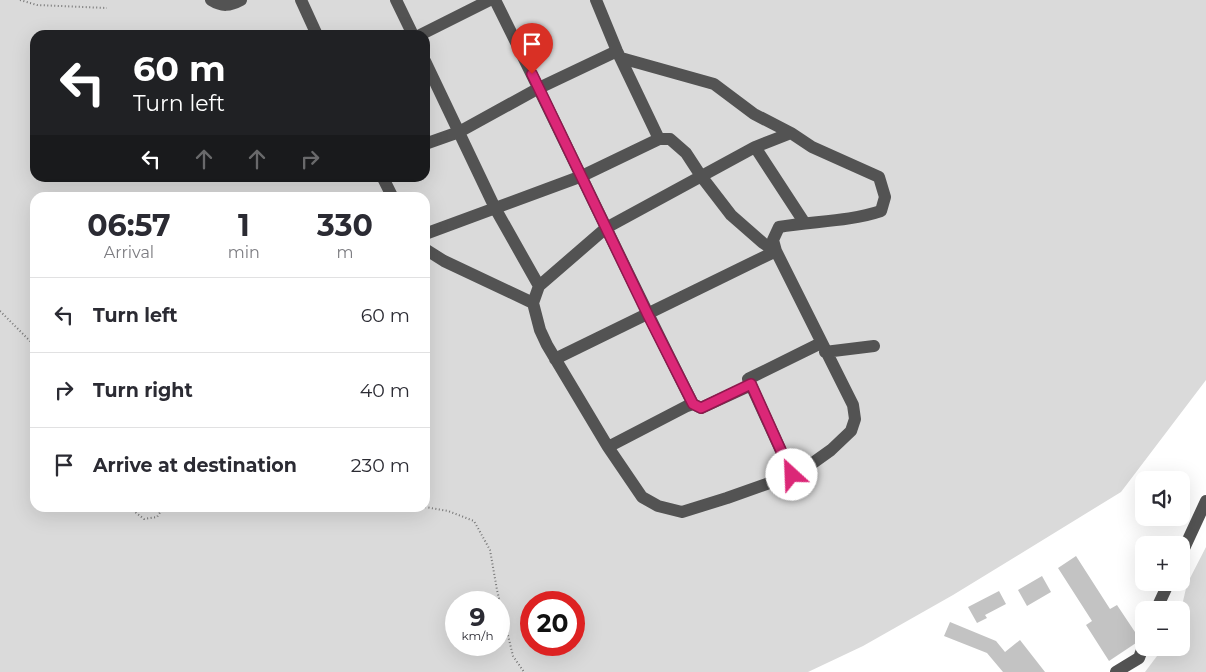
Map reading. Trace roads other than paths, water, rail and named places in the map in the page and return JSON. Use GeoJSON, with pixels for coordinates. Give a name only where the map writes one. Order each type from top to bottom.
{"type":"FeatureCollection","features":[{"type":"Feature","properties":{"kind":"lane"},"geometry":{"type":"LineString","coordinates":[[212,0],[222,5],[231,6],[241,0]]}},
{"type":"Feature","properties":{"kind":"lane"},"geometry":{"type":"LineString","coordinates":[[301,0],[315,30]]}},
{"type":"Feature","properties":{"kind":"lane"},"geometry":{"type":"LineString","coordinates":[[396,0],[411,30]]}},
{"type":"Feature","properties":{"kind":"lane"},"geometry":{"type":"LineString","coordinates":[[430,30],[490,0]]}},
{"type":"Feature","properties":{"kind":"lane"},"geometry":{"type":"LineString","coordinates":[[496,0],[693,404],[701,408],[751,384]]}},
{"type":"Feature","properties":{"kind":"lane"},"geometry":{"type":"LineString","coordinates":[[596,0],[619,55],[659,139]]}},
{"type":"Feature","properties":{"kind":"lane"},"geometry":{"type":"LineString","coordinates":[[430,142],[459,132],[539,88],[619,55],[714,84],[754,114],[790,133],[812,147],[879,177],[885,197],[881,211],[860,218],[804,222],[779,227],[773,240],[776,251],[823,348],[853,405],[855,420],[851,431],[831,450],[792,475],[682,512],[658,506],[642,497],[608,447],[555,359],[540,330],[533,303],[539,286],[606,228],[756,147],[790,133]]}},
{"type":"Feature","properties":{"kind":"lane"},"geometry":{"type":"LineString","coordinates":[[430,71],[495,208],[539,286]]}},
{"type":"Feature","properties":{"kind":"lane"},"geometry":{"type":"LineString","coordinates":[[430,232],[582,176],[659,139],[670,139],[686,153],[731,215],[763,243],[776,251]]}},
{"type":"Feature","properties":{"kind":"lane"},"geometry":{"type":"LineString","coordinates":[[756,147],[804,222]]}},
{"type":"Feature","properties":{"kind":"lane"},"geometry":{"type":"LineString","coordinates":[[430,251],[444,261],[533,303]]}},
{"type":"Feature","properties":{"kind":"lane"},"geometry":{"type":"LineString","coordinates":[[555,359],[776,251]]}},
{"type":"Feature","properties":{"kind":"lane"},"geometry":{"type":"LineString","coordinates":[[792,475],[748,379],[823,348],[874,346]]}},
{"type":"Feature","properties":{"kind":"lane"},"geometry":{"type":"LineString","coordinates":[[608,447],[693,404]]}},
{"type":"Feature","properties":{"kind":"lane"},"geometry":{"type":"LineString","coordinates":[[1190,536],[1206,501]]}},
{"type":"Feature","properties":{"kind":"lane"},"geometry":{"type":"LineString","coordinates":[[1116,672],[1140,656]]}}]}
